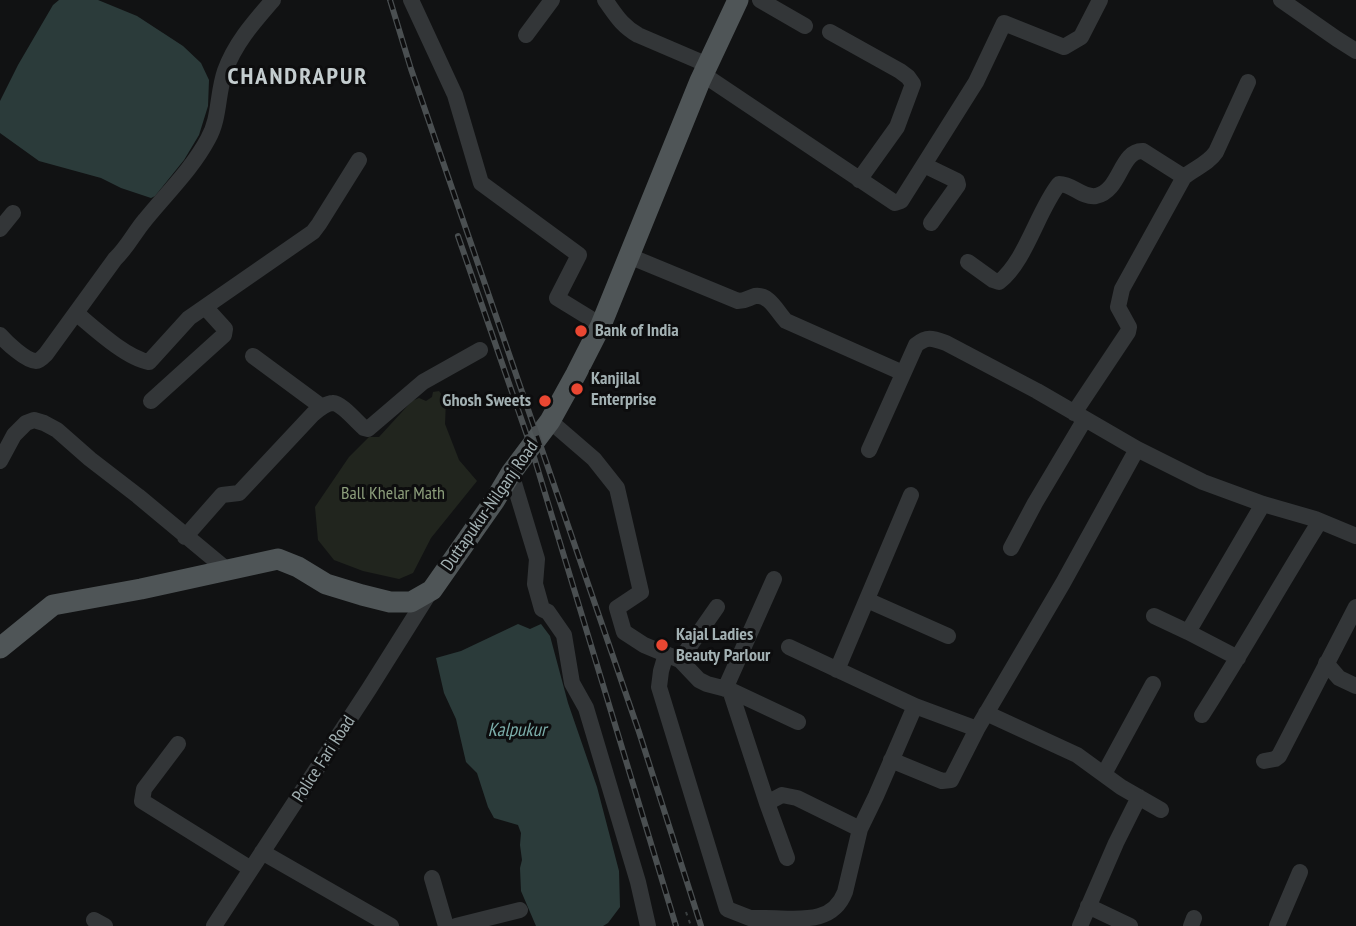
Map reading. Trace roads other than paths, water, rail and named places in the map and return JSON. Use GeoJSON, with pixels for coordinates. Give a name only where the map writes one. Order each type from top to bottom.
{"type":"FeatureCollection","features":[{"type":"Feature","properties":{"kind":"main road","name":"Duttapukur-Nilganj Road"},"geometry":{"type":"LineString","coordinates":[[0,648],[53,605],[278,559],[298,567],[326,584],[390,602],[411,602],[432,590],[511,473],[550,421],[576,374],[601,325],[706,70],[738,0]]}},
{"type":"Feature","properties":{"kind":"street"},"geometry":{"type":"LineString","coordinates":[[0,335],[28,358],[35,361],[46,355],[115,259],[208,139],[216,121],[225,72],[240,38],[273,0]]}},
{"type":"Feature","properties":{"kind":"street"},"geometry":{"type":"LineString","coordinates":[[411,0],[454,95],[481,183],[579,255],[557,298],[601,325]]}},
{"type":"Feature","properties":{"kind":"street"},"geometry":{"type":"LineString","coordinates":[[526,35],[552,0]]}},
{"type":"Feature","properties":{"kind":"street"},"geometry":{"type":"LineString","coordinates":[[605,0],[629,30],[706,70],[895,203],[901,201],[976,82],[1004,23],[1064,47],[1081,37],[1100,0]]}},
{"type":"Feature","properties":{"kind":"street"},"geometry":{"type":"LineString","coordinates":[[760,0],[805,26]]}},
{"type":"Feature","properties":{"kind":"street"},"geometry":{"type":"LineString","coordinates":[[1281,0],[1356,51]]}},
{"type":"Feature","properties":{"kind":"street"},"geometry":{"type":"LineString","coordinates":[[830,32],[900,71],[913,84],[897,127],[859,180]]}},
{"type":"Feature","properties":{"kind":"street"},"geometry":{"type":"LineString","coordinates":[[1011,548],[1079,416],[1128,332],[1129,327],[1118,307],[1122,289],[1184,177],[1210,161],[1248,82]]}},
{"type":"Feature","properties":{"kind":"street"},"geometry":{"type":"LineString","coordinates":[[968,262],[999,282],[1022,252],[1059,184],[1066,184],[1087,196],[1101,195],[1113,184],[1131,154],[1136,151],[1143,151],[1184,177]]}},
{"type":"Feature","properties":{"kind":"street"},"geometry":{"type":"LineString","coordinates":[[76,313],[114,344],[140,360],[149,362],[189,318],[313,232],[359,160]]}},
{"type":"Feature","properties":{"kind":"street"},"geometry":{"type":"LineString","coordinates":[[924,165],[957,181],[958,184],[931,223]]}},
{"type":"Feature","properties":{"kind":"street"},"geometry":{"type":"LineString","coordinates":[[0,229],[13,213]]}},
{"type":"Feature","properties":{"kind":"street"},"geometry":{"type":"LineString","coordinates":[[629,256],[738,301],[761,296],[770,300],[786,321],[903,373]]}},
{"type":"Feature","properties":{"kind":"street"},"geometry":{"type":"LineString","coordinates":[[151,401],[224,335],[225,329],[205,307]]}},
{"type":"Feature","properties":{"kind":"street"},"geometry":{"type":"LineString","coordinates":[[869,450],[916,345],[923,339],[934,339],[1037,391],[1137,449],[1203,482],[1320,521],[1356,536]]}},
{"type":"Feature","properties":{"kind":"street"},"geometry":{"type":"LineString","coordinates":[[185,537],[222,495],[239,493],[322,407],[333,402],[338,404],[368,429],[423,382],[480,350]]}},
{"type":"Feature","properties":{"kind":"street"},"geometry":{"type":"LineString","coordinates":[[253,356],[322,407]]}},
{"type":"Feature","properties":{"kind":"street"},"geometry":{"type":"LineString","coordinates":[[0,461],[14,435],[26,423],[34,420],[44,423],[57,430],[227,570]]}},
{"type":"Feature","properties":{"kind":"street"},"geometry":{"type":"LineString","coordinates":[[550,421],[594,459],[617,488],[641,592],[617,608],[624,632],[644,645],[673,657],[699,680],[798,722]]}},
{"type":"Feature","properties":{"kind":"street"},"geometry":{"type":"LineString","coordinates":[[891,760],[942,781],[951,780],[977,729],[1137,449]]}},
{"type":"Feature","properties":{"kind":"street"},"geometry":{"type":"LineString","coordinates":[[511,473],[537,559],[535,584],[542,609],[548,612],[564,635],[572,683],[586,708],[649,926]]}},
{"type":"Feature","properties":{"kind":"street"},"geometry":{"type":"LineString","coordinates":[[837,670],[911,495]]}},
{"type":"Feature","properties":{"kind":"street"},"geometry":{"type":"LineString","coordinates":[[1188,632],[1263,504]]}},
{"type":"Feature","properties":{"kind":"street"},"geometry":{"type":"LineString","coordinates":[[1202,715],[1320,521]]}},
{"type":"Feature","properties":{"kind":"street"},"geometry":{"type":"LineString","coordinates":[[774,579],[727,690],[787,858]]}},
{"type":"Feature","properties":{"kind":"street","name":"Police Fari Road"},"geometry":{"type":"LineString","coordinates":[[214,926],[432,590]]}},
{"type":"Feature","properties":{"kind":"street"},"geometry":{"type":"LineString","coordinates":[[867,600],[948,636]]}},
{"type":"Feature","properties":{"kind":"street"},"geometry":{"type":"LineString","coordinates":[[717,607],[661,671],[659,687],[727,909],[770,922],[819,919],[832,913],[842,900],[860,829],[915,706]]}},
{"type":"Feature","properties":{"kind":"street"},"geometry":{"type":"LineString","coordinates":[[1264,761],[1279,756],[1356,607]]}},
{"type":"Feature","properties":{"kind":"street"},"geometry":{"type":"LineString","coordinates":[[1154,616],[1238,658]]}},
{"type":"Feature","properties":{"kind":"street"},"geometry":{"type":"LineString","coordinates":[[789,647],[915,706],[977,729]]}},
{"type":"Feature","properties":{"kind":"street"},"geometry":{"type":"LineString","coordinates":[[1326,663],[1339,678],[1356,686]]}},
{"type":"Feature","properties":{"kind":"street"},"geometry":{"type":"LineString","coordinates":[[1104,774],[1153,684]]}},
{"type":"Feature","properties":{"kind":"street"},"geometry":{"type":"LineString","coordinates":[[986,713],[1077,755],[1121,787],[1161,810]]}},
{"type":"Feature","properties":{"kind":"street"},"geometry":{"type":"LineString","coordinates":[[178,744],[144,789],[142,801],[251,869]]}},
{"type":"Feature","properties":{"kind":"street"},"geometry":{"type":"LineString","coordinates":[[766,803],[782,795],[797,797],[860,829]]}},
{"type":"Feature","properties":{"kind":"street"},"geometry":{"type":"LineString","coordinates":[[1080,926],[1139,797]]}},
{"type":"Feature","properties":{"kind":"street"},"geometry":{"type":"LineString","coordinates":[[262,852],[391,926]]}},
{"type":"Feature","properties":{"kind":"street"},"geometry":{"type":"LineString","coordinates":[[1277,926],[1300,872]]}},
{"type":"Feature","properties":{"kind":"street"},"geometry":{"type":"LineString","coordinates":[[432,878],[446,926]]}},
{"type":"Feature","properties":{"kind":"street"},"geometry":{"type":"LineString","coordinates":[[1088,906],[1130,926]]}},
{"type":"Feature","properties":{"kind":"street"},"geometry":{"type":"LineString","coordinates":[[456,926],[520,910]]}},
{"type":"Feature","properties":{"kind":"water"},"geometry":{"type":"Polygon","coordinates":[[[59,0],[98,0],[137,16],[183,46],[201,63],[209,80],[208,106],[199,135],[184,160],[151,198],[101,178],[39,161],[0,133],[0,101],[53,5],[59,0]]]}},
{"type":"Feature","properties":{"kind":"water","name":"Kalpukur"},"geometry":{"type":"Polygon","coordinates":[[[518,624],[530,629],[541,624],[550,636],[568,703],[597,787],[619,871],[620,907],[603,926],[536,926],[521,891],[521,833],[518,825],[494,818],[477,773],[466,762],[456,719],[444,693],[436,658],[461,651],[518,624]]]}},
{"type":"Feature","properties":{"kind":"railway"},"geometry":{"type":"LineString","coordinates":[[390,0],[411,69],[639,732],[701,926]]}},
{"type":"Feature","properties":{"kind":"railway"},"geometry":{"type":"LineString","coordinates":[[458,236],[531,447],[676,926]]}},
{"type":"Feature","properties":{"kind":"place","name":"Bank of India"},"geometry":{"type":"Point","coordinates":[581,331]}},
{"type":"Feature","properties":{"kind":"place","name":"Kanjilal Enterprise"},"geometry":{"type":"Point","coordinates":[577,389]}},
{"type":"Feature","properties":{"kind":"place","name":"Ghosh Sweets"},"geometry":{"type":"Point","coordinates":[545,401]}},
{"type":"Feature","properties":{"kind":"place","name":"Kajal Ladies Beauty Parlour"},"geometry":{"type":"Point","coordinates":[662,645]}},
{"type":"Feature","properties":{"kind":"district","name":"CHANDRAPUR"},"geometry":{"type":"Point","coordinates":[298,77]}},
{"type":"Feature","properties":{"kind":"park label","name":"Ball Khelar Math"},"geometry":{"type":"Point","coordinates":[393,494]}}]}
